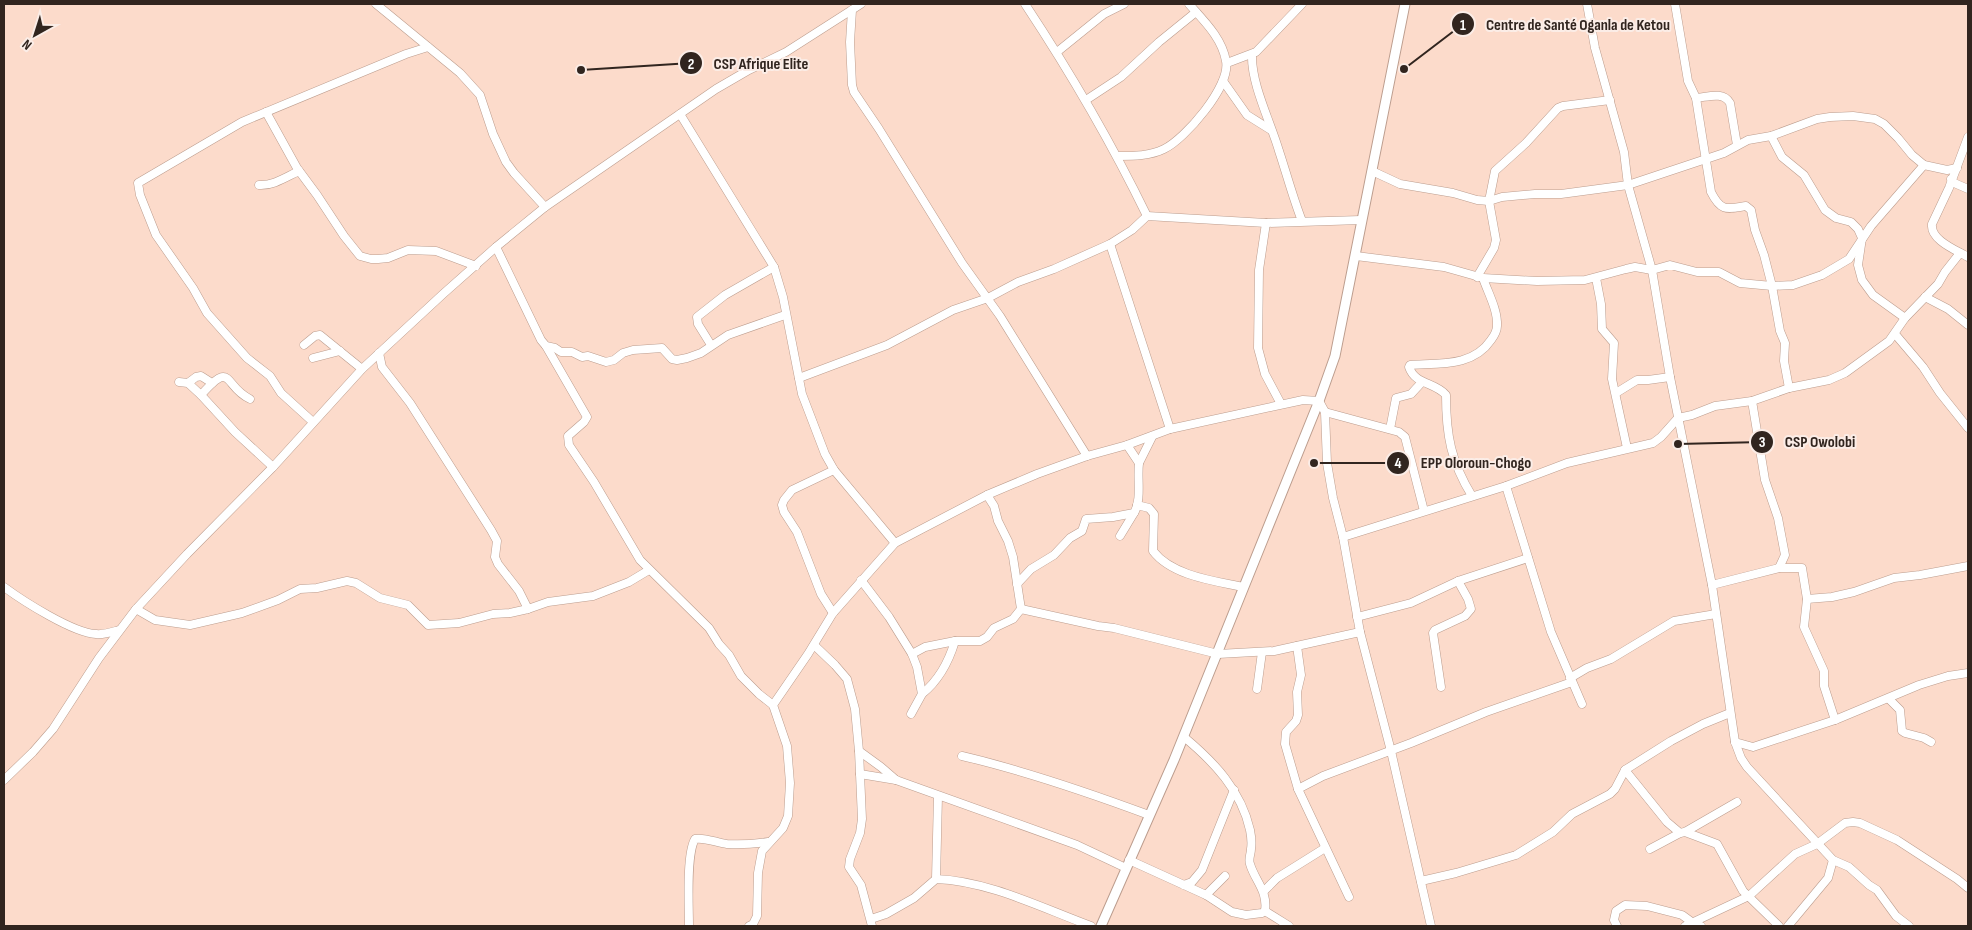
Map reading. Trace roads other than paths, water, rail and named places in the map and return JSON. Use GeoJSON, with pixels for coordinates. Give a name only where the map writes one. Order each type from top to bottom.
{"type":"FeatureCollection","features":[{"type":"Feature","properties":{"kind":"street"},"geometry":{"type":"LineString","coordinates":[[376,4],[460,73],[480,95],[493,134],[506,162],[545,207]]}},
{"type":"Feature","properties":{"kind":"street"},"geometry":{"type":"LineString","coordinates":[[4,780],[33,752],[53,729],[119,630],[136,609],[273,467],[362,369],[379,353],[496,247],[545,207],[716,89],[747,70],[786,52],[860,4]]}},
{"type":"Feature","properties":{"kind":"street"},"geometry":{"type":"LineString","coordinates":[[1025,4],[1086,100],[1100,128],[1118,156],[1147,216]]}},
{"type":"Feature","properties":{"kind":"street"},"geometry":{"type":"LineString","coordinates":[[1057,52],[1104,14],[1124,4]]}},
{"type":"Feature","properties":{"kind":"street"},"geometry":{"type":"LineString","coordinates":[[1118,156],[1152,153],[1164,149],[1176,141],[1206,110],[1223,81],[1227,62],[1209,25],[1189,4]]}},
{"type":"Feature","properties":{"kind":"street"},"geometry":{"type":"LineString","coordinates":[[1227,62],[1252,55],[1302,4]]}},
{"type":"Feature","properties":{"kind":"street"},"geometry":{"type":"LineString","coordinates":[[1101,926],[1184,737],[1319,401],[1335,356],[1405,4]]}},
{"type":"Feature","properties":{"kind":"street"},"geometry":{"type":"LineString","coordinates":[[1587,4],[1595,48],[1624,152],[1628,186],[1652,270],[1670,377],[1712,585],[1735,742],[1741,758],[1817,844],[1833,860],[1849,867],[1877,890],[1896,916],[1908,926]]}},
{"type":"Feature","properties":{"kind":"street"},"geometry":{"type":"LineString","coordinates":[[1675,4],[1688,80],[1696,98],[1711,192],[1716,203],[1727,209],[1746,206],[1751,210],[1754,230],[1762,248],[1772,286],[1780,331],[1785,343],[1784,360],[1789,388]]}},
{"type":"Feature","properties":{"kind":"street"},"geometry":{"type":"LineString","coordinates":[[852,10],[850,42],[854,92],[900,162],[962,263],[1005,323],[1087,456]]}},
{"type":"Feature","properties":{"kind":"street"},"geometry":{"type":"LineString","coordinates":[[1086,100],[1121,78],[1159,42],[1196,12]]}},
{"type":"Feature","properties":{"kind":"street"},"geometry":{"type":"LineString","coordinates":[[313,422],[281,393],[270,376],[247,358],[206,313],[192,288],[156,236],[137,186],[139,182],[242,122],[406,54],[428,47]]}},
{"type":"Feature","properties":{"kind":"street"},"geometry":{"type":"LineString","coordinates":[[1252,55],[1251,68],[1302,221]]}},
{"type":"Feature","properties":{"kind":"street"},"geometry":{"type":"LineString","coordinates":[[1223,81],[1247,115],[1271,130]]}},
{"type":"Feature","properties":{"kind":"street"},"geometry":{"type":"LineString","coordinates":[[1696,98],[1722,95],[1727,98],[1730,103],[1737,145]]}},
{"type":"Feature","properties":{"kind":"street"},"geometry":{"type":"LineString","coordinates":[[1472,496],[1460,476],[1449,444],[1446,396],[1440,390],[1422,382],[1412,374],[1409,369],[1410,365],[1466,361],[1487,346],[1497,325],[1495,312],[1480,277],[1496,240],[1489,201],[1494,171],[1526,143],[1555,110],[1563,106],[1610,100]]}},
{"type":"Feature","properties":{"kind":"street"},"geometry":{"type":"LineString","coordinates":[[266,112],[295,166],[360,256],[371,259],[388,258],[408,250],[436,251],[476,266]]}},
{"type":"Feature","properties":{"kind":"street"},"geometry":{"type":"LineString","coordinates":[[680,114],[774,266],[783,297],[802,394],[825,454],[834,470],[895,543]]}},
{"type":"Feature","properties":{"kind":"street"},"geometry":{"type":"LineString","coordinates":[[1372,171],[1400,184],[1453,193],[1476,200],[1489,201],[1502,197],[1561,194],[1628,186],[1707,158],[1724,154],[1748,140],[1771,136],[1817,119],[1854,116],[1875,119],[1890,130],[1912,155],[1924,165],[1947,170],[1958,168]]}},
{"type":"Feature","properties":{"kind":"street"},"geometry":{"type":"LineString","coordinates":[[1771,136],[1782,157],[1804,175],[1826,210],[1836,218],[1856,225],[1862,238],[1858,265],[1862,280],[1873,295],[1905,318]]}},
{"type":"Feature","properties":{"kind":"street"},"geometry":{"type":"LineString","coordinates":[[1968,137],[1958,168],[1931,229],[1938,238],[1968,257]]}},
{"type":"Feature","properties":{"kind":"street"},"geometry":{"type":"LineString","coordinates":[[1356,256],[1444,267],[1480,277],[1536,281],[1596,278],[1635,267],[1652,270],[1670,265],[1697,272],[1719,272],[1740,283],[1793,286],[1822,275],[1849,258],[1889,204],[1924,165]]}},
{"type":"Feature","properties":{"kind":"street"},"geometry":{"type":"LineString","coordinates":[[1947,170],[1952,182],[1968,189]]}},
{"type":"Feature","properties":{"kind":"street"},"geometry":{"type":"LineString","coordinates":[[259,185],[266,186],[272,184],[299,171]]}},
{"type":"Feature","properties":{"kind":"street"},"geometry":{"type":"LineString","coordinates":[[799,378],[888,345],[953,310],[988,298],[1018,282],[1054,269],[1110,244],[1132,230],[1147,216],[1266,223],[1362,220]]}},
{"type":"Feature","properties":{"kind":"street"},"geometry":{"type":"LineString","coordinates":[[1266,223],[1259,270],[1258,348],[1265,374],[1281,404]]}},
{"type":"Feature","properties":{"kind":"street"},"geometry":{"type":"LineString","coordinates":[[1110,244],[1170,429]]}},
{"type":"Feature","properties":{"kind":"street"},"geometry":{"type":"LineString","coordinates":[[496,247],[546,346],[586,417],[584,422],[568,436],[568,445],[594,482],[633,551],[649,570],[709,628],[719,644],[730,654],[741,676],[773,705],[787,746],[790,783],[788,816],[783,828],[768,842],[762,851],[758,873],[757,916],[753,924],[749,926]]}},
{"type":"Feature","properties":{"kind":"street"},"geometry":{"type":"LineString","coordinates":[[1343,537],[1506,486],[1567,463],[1652,443],[1661,437],[1678,418],[1715,406],[1752,401],[1789,388],[1830,380],[1845,373],[1889,341],[1905,318],[1938,284],[1944,272],[1960,253]]}},
{"type":"Feature","properties":{"kind":"street"},"geometry":{"type":"LineString","coordinates":[[711,345],[698,324],[697,317],[725,294],[774,266]]}},
{"type":"Feature","properties":{"kind":"street"},"geometry":{"type":"LineString","coordinates":[[1596,278],[1601,304],[1602,329],[1614,344],[1612,378],[1626,448]]}},
{"type":"Feature","properties":{"kind":"street"},"geometry":{"type":"LineString","coordinates":[[1925,297],[1948,309],[1968,326]]}},
{"type":"Feature","properties":{"kind":"street"},"geometry":{"type":"LineString","coordinates":[[546,346],[561,352],[572,352],[606,362],[633,350],[662,348],[672,359],[677,360],[701,353],[728,335],[785,315]]}},
{"type":"Feature","properties":{"kind":"street"},"geometry":{"type":"LineString","coordinates":[[1895,334],[1923,367],[1940,393],[1968,428]]}},
{"type":"Feature","properties":{"kind":"street"},"geometry":{"type":"LineString","coordinates":[[304,345],[315,336],[320,336],[362,369]]}},
{"type":"Feature","properties":{"kind":"street"},"geometry":{"type":"LineString","coordinates":[[314,358],[340,351]]}},
{"type":"Feature","properties":{"kind":"street"},"geometry":{"type":"LineString","coordinates":[[379,353],[382,367],[415,410],[491,530],[497,541],[496,557],[498,564],[519,591],[528,609]]}},
{"type":"Feature","properties":{"kind":"street"},"geometry":{"type":"LineString","coordinates":[[188,383],[201,376],[212,383]]}},
{"type":"Feature","properties":{"kind":"street"},"geometry":{"type":"LineString","coordinates":[[201,395],[212,383],[221,377],[225,377],[232,381],[238,392],[250,399]]}},
{"type":"Feature","properties":{"kind":"street"},"geometry":{"type":"LineString","coordinates":[[1616,393],[1637,380],[1670,377]]}},
{"type":"Feature","properties":{"kind":"street"},"geometry":{"type":"LineString","coordinates":[[179,382],[188,383],[235,432],[273,467]]}},
{"type":"Feature","properties":{"kind":"street"},"geometry":{"type":"LineString","coordinates":[[1390,429],[1396,398],[1411,394],[1422,382]]}},
{"type":"Feature","properties":{"kind":"street"},"geometry":{"type":"LineString","coordinates":[[773,705],[814,645],[833,613],[895,543],[987,495],[1087,456],[1152,437],[1170,429],[1281,404],[1303,400],[1319,401]]}},
{"type":"Feature","properties":{"kind":"street"},"geometry":{"type":"LineString","coordinates":[[1319,401],[1325,412],[1327,463],[1333,498],[1343,537],[1360,632],[1391,751],[1431,926]]}},
{"type":"Feature","properties":{"kind":"street"},"geometry":{"type":"LineString","coordinates":[[1752,401],[1765,480],[1778,518],[1785,556],[1779,568]]}},
{"type":"Feature","properties":{"kind":"street"},"geometry":{"type":"LineString","coordinates":[[1325,412],[1390,429],[1399,432],[1405,437],[1424,511]]}},
{"type":"Feature","properties":{"kind":"street"},"geometry":{"type":"LineString","coordinates":[[1120,536],[1137,505],[1139,463],[1152,437]]}},
{"type":"Feature","properties":{"kind":"street"},"geometry":{"type":"LineString","coordinates":[[1127,445],[1139,463]]}},
{"type":"Feature","properties":{"kind":"street"},"geometry":{"type":"LineString","coordinates":[[833,613],[821,594],[797,532],[782,506],[792,490],[834,470]]}},
{"type":"Feature","properties":{"kind":"street"},"geometry":{"type":"LineString","coordinates":[[1506,486],[1551,632],[1582,704]]}},
{"type":"Feature","properties":{"kind":"street"},"geometry":{"type":"LineString","coordinates":[[912,654],[925,647],[955,641],[980,641],[987,637],[994,628],[1013,619],[1021,609],[1014,557],[987,495]]}},
{"type":"Feature","properties":{"kind":"street"},"geometry":{"type":"LineString","coordinates":[[1137,505],[1149,508],[1154,514],[1153,551],[1163,561],[1194,577],[1244,587]]}},
{"type":"Feature","properties":{"kind":"street"},"geometry":{"type":"LineString","coordinates":[[1017,584],[1031,569],[1054,555],[1070,538],[1082,531],[1086,519],[1134,513]]}},
{"type":"Feature","properties":{"kind":"street"},"geometry":{"type":"LineString","coordinates":[[1357,617],[1411,603],[1458,581],[1528,558]]}},
{"type":"Feature","properties":{"kind":"street"},"geometry":{"type":"LineString","coordinates":[[1807,598],[1832,597],[1854,592],[1894,578],[1968,566]]}},
{"type":"Feature","properties":{"kind":"street"},"geometry":{"type":"LineString","coordinates":[[1712,585],[1779,568],[1802,568],[1807,598],[1804,627],[1824,671],[1824,686],[1834,720]]}},
{"type":"Feature","properties":{"kind":"street"},"geometry":{"type":"LineString","coordinates":[[136,609],[155,620],[190,625],[242,613],[278,600],[300,589],[323,587],[341,581],[356,583],[380,598],[408,605],[428,624],[460,623],[493,614],[528,609],[548,602],[593,596],[629,582],[649,570]]}},
{"type":"Feature","properties":{"kind":"street"},"geometry":{"type":"LineString","coordinates":[[861,580],[889,617],[912,654],[917,667],[922,694]]}},
{"type":"Feature","properties":{"kind":"street"},"geometry":{"type":"LineString","coordinates":[[1441,687],[1434,630],[1465,616],[1471,609],[1458,581]]}},
{"type":"Feature","properties":{"kind":"street"},"geometry":{"type":"LineString","coordinates":[[4,587],[38,610],[79,630],[96,634],[119,630]]}},
{"type":"Feature","properties":{"kind":"street"},"geometry":{"type":"LineString","coordinates":[[1021,609],[1169,640],[1218,654],[1274,652],[1360,632]]}},
{"type":"Feature","properties":{"kind":"street"},"geometry":{"type":"LineString","coordinates":[[1298,789],[1323,776],[1571,680],[1587,668],[1611,659],[1674,622],[1716,614]]}},
{"type":"Feature","properties":{"kind":"street"},"geometry":{"type":"LineString","coordinates":[[911,714],[922,694],[939,675],[947,662],[955,641]]}},
{"type":"Feature","properties":{"kind":"street"},"geometry":{"type":"LineString","coordinates":[[814,645],[847,679],[855,708],[862,805],[861,826],[849,867],[861,885],[871,922],[914,898],[936,879],[984,888],[1092,926]]}},
{"type":"Feature","properties":{"kind":"street"},"geometry":{"type":"LineString","coordinates":[[1298,646],[1301,674],[1297,692],[1298,714],[1296,721],[1288,728],[1285,744],[1298,789],[1349,897]]}},
{"type":"Feature","properties":{"kind":"street"},"geometry":{"type":"LineString","coordinates":[[1257,689],[1262,652]]}},
{"type":"Feature","properties":{"kind":"street"},"geometry":{"type":"LineString","coordinates":[[1741,758],[1753,747],[1834,720],[1919,685],[1941,678],[1968,673]]}},
{"type":"Feature","properties":{"kind":"street"},"geometry":{"type":"LineString","coordinates":[[1888,699],[1900,710],[1904,733],[1924,738],[1931,742]]}},
{"type":"Feature","properties":{"kind":"street"},"geometry":{"type":"LineString","coordinates":[[1421,881],[1466,871],[1516,855],[1552,832],[1572,814],[1610,794],[1626,770],[1671,741],[1730,713]]}},
{"type":"Feature","properties":{"kind":"street"},"geometry":{"type":"LineString","coordinates":[[1184,737],[1209,758],[1234,790],[1243,808],[1250,830],[1252,847],[1249,863],[1264,891],[1265,910]]}},
{"type":"Feature","properties":{"kind":"street"},"geometry":{"type":"LineString","coordinates":[[1735,742],[1753,747]]}},
{"type":"Feature","properties":{"kind":"street"},"geometry":{"type":"LineString","coordinates":[[859,751],[881,766],[896,780]]}},
{"type":"Feature","properties":{"kind":"street"},"geometry":{"type":"LineString","coordinates":[[962,756],[1007,766],[1058,782],[1149,815]]}},
{"type":"Feature","properties":{"kind":"street"},"geometry":{"type":"LineString","coordinates":[[1626,770],[1667,822],[1682,833],[1717,844],[1741,887],[1779,926]]}},
{"type":"Feature","properties":{"kind":"street"},"geometry":{"type":"LineString","coordinates":[[860,774],[896,780],[1077,845],[1184,885],[1206,895],[1232,912],[1246,915],[1262,913],[1265,910]]}},
{"type":"Feature","properties":{"kind":"street"},"geometry":{"type":"LineString","coordinates":[[1184,885],[1192,882],[1202,870],[1234,790]]}},
{"type":"Feature","properties":{"kind":"street"},"geometry":{"type":"LineString","coordinates":[[936,879],[938,796]]}},
{"type":"Feature","properties":{"kind":"street"},"geometry":{"type":"LineString","coordinates":[[1650,849],[1737,802]]}},
{"type":"Feature","properties":{"kind":"street"},"geometry":{"type":"LineString","coordinates":[[1617,926],[1614,920],[1616,911],[1625,905],[1647,906],[1682,915],[1693,925],[1749,896],[1795,854],[1817,844],[1845,823],[1860,823],[1897,840],[1968,888]]}},
{"type":"Feature","properties":{"kind":"street"},"geometry":{"type":"LineString","coordinates":[[689,926],[690,868],[692,844],[695,840],[702,838],[716,843],[744,844],[768,842]]}},
{"type":"Feature","properties":{"kind":"street"},"geometry":{"type":"LineString","coordinates":[[1264,891],[1277,878],[1325,848]]}},
{"type":"Feature","properties":{"kind":"street"},"geometry":{"type":"LineString","coordinates":[[1788,926],[1828,878],[1833,860]]}},
{"type":"Feature","properties":{"kind":"street"},"geometry":{"type":"LineString","coordinates":[[1206,895],[1225,876]]}},
{"type":"Feature","properties":{"kind":"street"},"geometry":{"type":"LineString","coordinates":[[1265,910],[1289,926]]}},
{"type":"Feature","properties":{"kind":"place","name":"Centre de Santé Oganla de Ketou"},"geometry":{"type":"Point","coordinates":[1404,69]}},
{"type":"Feature","properties":{"kind":"place","name":"CSP Afrique Elite"},"geometry":{"type":"Point","coordinates":[581,70]}},
{"type":"Feature","properties":{"kind":"place","name":"CSP Owolobi"},"geometry":{"type":"Point","coordinates":[1678,444]}},
{"type":"Feature","properties":{"kind":"place","name":"EPP Oloroun-Chogo"},"geometry":{"type":"Point","coordinates":[1314,463]}}]}
